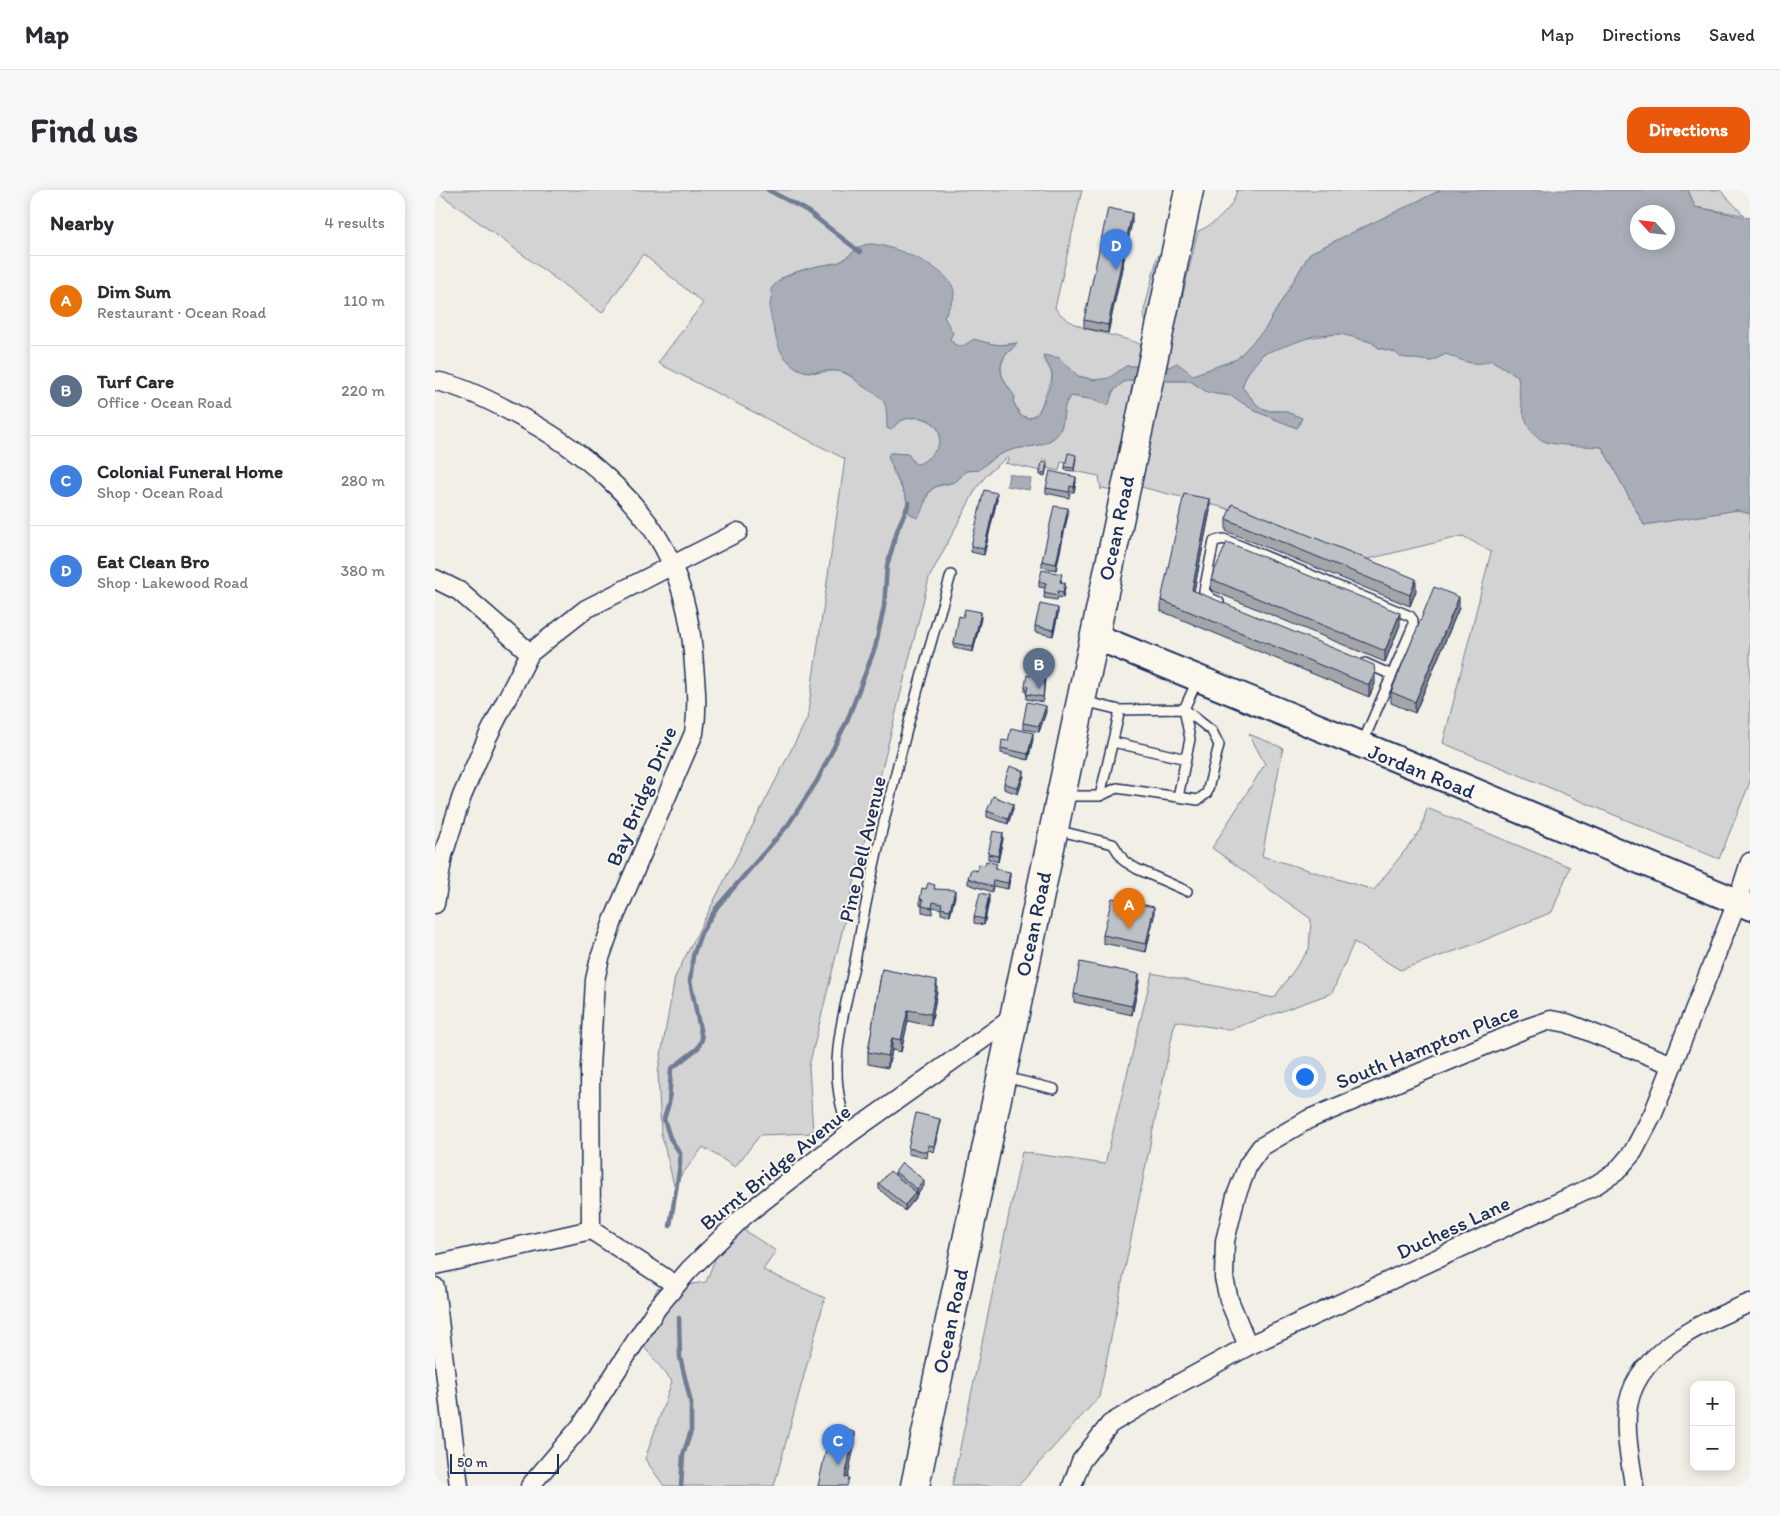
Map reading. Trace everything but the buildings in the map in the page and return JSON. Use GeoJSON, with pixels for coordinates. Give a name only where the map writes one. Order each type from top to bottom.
{"type":"FeatureCollection","features":[{"type":"Feature","properties":{"kind":"main road","name":"Ocean Road"},"geometry":{"type":"LineString","coordinates":[[915,1486],[1189,190]]}},
{"type":"Feature","properties":{"kind":"street","name":"Bay Bridge Drive"},"geometry":{"type":"LineString","coordinates":[[435,381],[497,404],[541,427],[602,473],[634,506],[651,528],[672,564],[693,643],[698,709],[694,733],[613,921],[600,958],[595,980],[590,1068],[591,1230]]}},
{"type":"Feature","properties":{"kind":"street"},"geometry":{"type":"LineString","coordinates":[[435,904],[443,856],[462,796],[488,736],[531,653],[586,609],[738,532]]}},
{"type":"Feature","properties":{"kind":"street"},"geometry":{"type":"LineString","coordinates":[[435,579],[459,591],[531,653]]}},
{"type":"Feature","properties":{"kind":"street","name":"Jordan Road"},"geometry":{"type":"LineString","coordinates":[[1094,636],[1744,905]]}},
{"type":"Feature","properties":{"kind":"street","name":"Duchess Lane"},"geometry":{"type":"LineString","coordinates":[[1072,1486],[1081,1461],[1110,1424],[1248,1346],[1594,1186],[1616,1172],[1633,1152],[1653,1114],[1744,905],[1750,862]]}},
{"type":"Feature","properties":{"kind":"street","name":"Burnt Bridge Avenue"},"geometry":{"type":"LineString","coordinates":[[530,1486],[581,1426],[657,1308],[689,1270],[744,1216],[849,1134],[1014,1017]]}},
{"type":"Feature","properties":{"kind":"street","name":"South Hampton Place"},"geometry":{"type":"LineString","coordinates":[[1248,1346],[1229,1300],[1224,1278],[1225,1241],[1236,1196],[1248,1165],[1261,1147],[1309,1119],[1551,1020],[1567,1023],[1673,1065]]}},
{"type":"Feature","properties":{"kind":"street"},"geometry":{"type":"LineString","coordinates":[[435,1265],[591,1230],[676,1285]]}},
{"type":"Feature","properties":{"kind":"street"},"geometry":{"type":"LineString","coordinates":[[435,1287],[459,1486]]}},
{"type":"Feature","properties":{"kind":"street"},"geometry":{"type":"LineString","coordinates":[[1635,1486],[1627,1430],[1627,1412],[1631,1392],[1646,1367],[1663,1349],[1719,1315],[1750,1303]]}},
{"type":"Feature","properties":{"kind":"lane"},"geometry":{"type":"LineString","coordinates":[[1230,607],[1212,599],[1204,590],[1215,541],[1218,539],[1224,539],[1410,616],[1413,620],[1413,626],[1361,746]]}},
{"type":"Feature","properties":{"kind":"lane","name":"Pine Dell Avenue"},"geometry":{"type":"LineString","coordinates":[[849,1134],[838,1094],[837,1070],[841,1033],[867,897],[925,663],[951,575]]}},
{"type":"Feature","properties":{"kind":"lane"},"geometry":{"type":"LineString","coordinates":[[1356,660],[1392,675]]}},
{"type":"Feature","properties":{"kind":"lane"},"geometry":{"type":"LineString","coordinates":[[1178,796],[1190,738],[1184,709],[1198,678]]}},
{"type":"Feature","properties":{"kind":"lane"},"geometry":{"type":"LineString","coordinates":[[1060,796],[1100,796],[1117,788],[1198,800],[1207,793],[1219,745],[1212,730],[1184,709],[1120,710],[1080,700]]}},
{"type":"Feature","properties":{"kind":"lane"},"geometry":{"type":"LineString","coordinates":[[1100,796],[1120,710]]}},
{"type":"Feature","properties":{"kind":"lane"},"geometry":{"type":"LineString","coordinates":[[1113,742],[1186,759]]}},
{"type":"Feature","properties":{"kind":"lane"},"geometry":{"type":"LineString","coordinates":[[1053,829],[1113,844],[1124,861],[1187,890]]}},
{"type":"Feature","properties":{"kind":"lane"},"geometry":{"type":"LineString","coordinates":[[1001,1077],[1054,1089]]}},
{"type":"Feature","properties":{"kind":"shaded area"},"geometry":{"type":"Polygon","coordinates":[[[435,190],[1082,190],[1055,308],[1070,321],[1078,325],[1135,342],[1143,347],[1140,366],[1126,366],[1108,379],[1095,380],[1078,376],[1069,368],[1043,358],[1052,374],[1052,378],[1041,408],[1028,418],[1020,415],[1013,401],[1015,397],[1006,383],[1001,369],[1004,358],[1017,343],[998,345],[979,341],[963,346],[955,345],[950,339],[952,333],[944,317],[954,298],[931,265],[882,246],[862,246],[840,262],[813,267],[781,278],[772,301],[776,334],[788,361],[808,372],[839,371],[867,387],[884,401],[891,430],[900,421],[913,418],[922,418],[936,426],[940,441],[936,449],[921,463],[915,465],[908,454],[890,453],[893,472],[906,497],[907,506],[926,502],[927,496],[932,489],[959,479],[966,471],[979,470],[991,460],[1005,453],[1041,444],[1055,437],[1063,422],[1065,405],[1071,396],[1096,400],[1101,404],[1120,384],[1137,380],[1112,490],[1102,488],[1101,490],[1099,476],[1074,471],[1076,458],[1066,463],[1061,462],[1059,471],[1047,468],[1047,460],[1043,459],[1041,471],[1005,463],[1009,460],[1008,457],[988,473],[976,489],[929,578],[809,1066],[813,1133],[760,1135],[735,1167],[703,1147],[674,1185],[661,1133],[658,1072],[675,977],[807,719],[845,459],[658,363],[703,303],[643,254],[602,313],[435,190]]]}},
{"type":"Feature","properties":{"kind":"shaded area"},"geometry":{"type":"Polygon","coordinates":[[[1237,190],[1441,190],[1310,253],[1265,329],[1237,359],[1193,375],[1169,367],[1161,367],[1181,302],[1198,231],[1222,215],[1232,203],[1237,190]]]}},
{"type":"Feature","properties":{"kind":"shaded area"},"geometry":{"type":"Polygon","coordinates":[[[1441,190],[1688,190],[1695,207],[1750,218],[1750,514],[1737,510],[1644,525],[1602,447],[1546,442],[1532,431],[1527,423],[1521,404],[1518,376],[1491,360],[1474,363],[1446,354],[1431,361],[1400,357],[1395,352],[1379,348],[1371,342],[1341,334],[1316,335],[1263,354],[1247,374],[1242,387],[1258,406],[1269,411],[1284,411],[1302,418],[1297,428],[1255,411],[1232,396],[1209,393],[1190,381],[1126,380],[1113,391],[1109,404],[1106,405],[1096,400],[1071,396],[1065,405],[1061,427],[1055,437],[1041,444],[1004,453],[991,460],[979,470],[966,471],[955,481],[939,485],[928,493],[920,515],[917,518],[909,513],[906,497],[888,457],[890,453],[908,454],[915,464],[923,462],[936,449],[940,440],[936,426],[922,418],[913,418],[901,421],[891,430],[887,428],[886,407],[882,399],[861,385],[849,374],[834,371],[805,371],[791,364],[783,355],[775,334],[770,311],[771,289],[779,280],[790,274],[840,262],[857,249],[869,244],[891,248],[919,259],[932,266],[951,283],[954,295],[944,317],[953,333],[950,339],[955,345],[963,346],[974,339],[1006,345],[1018,343],[1004,357],[1001,374],[1015,397],[1013,401],[1020,415],[1029,418],[1038,414],[1052,382],[1052,373],[1043,355],[1060,358],[1078,376],[1095,380],[1109,378],[1126,366],[1169,367],[1177,363],[1193,375],[1237,359],[1265,329],[1310,253],[1441,190]]]}},
{"type":"Feature","properties":{"kind":"shaded area"},"geometry":{"type":"Polygon","coordinates":[[[1688,190],[1720,190],[1744,215],[1695,207],[1688,190]]]}},
{"type":"Feature","properties":{"kind":"shaded area"},"geometry":{"type":"Polygon","coordinates":[[[1163,248],[1149,323],[1144,319],[1144,311],[1157,258],[1163,248]]]}},
{"type":"Feature","properties":{"kind":"shaded area"},"geometry":{"type":"Polygon","coordinates":[[[1342,334],[1371,342],[1379,348],[1395,352],[1401,357],[1431,361],[1446,354],[1470,363],[1491,360],[1518,376],[1520,397],[1546,442],[1602,447],[1644,525],[1737,510],[1750,514],[1750,782],[1719,859],[1443,743],[1491,552],[1463,536],[1360,561],[1225,508],[1141,487],[1159,381],[1190,381],[1209,393],[1232,396],[1255,411],[1297,428],[1302,418],[1284,411],[1269,411],[1258,406],[1242,387],[1250,369],[1270,349],[1290,342],[1342,334]]]}},
{"type":"Feature","properties":{"kind":"shaded area"},"geometry":{"type":"Polygon","coordinates":[[[1009,474],[1031,479],[1029,490],[1007,486],[1009,474]]]}},
{"type":"Feature","properties":{"kind":"shaded area"},"geometry":{"type":"Polygon","coordinates":[[[1249,734],[1283,748],[1262,856],[1374,890],[1421,830],[1427,808],[1570,867],[1552,912],[1475,944],[1400,970],[1354,942],[1332,993],[1229,1030],[1175,1021],[1099,1397],[1018,1486],[952,1486],[1022,1152],[1105,1164],[1152,973],[1274,998],[1309,949],[1311,919],[1212,848],[1265,764],[1249,734]]]}},
{"type":"Feature","properties":{"kind":"shaded area"},"geometry":{"type":"Polygon","coordinates":[[[730,1221],[776,1251],[763,1270],[825,1298],[774,1486],[664,1486],[645,1459],[672,1381],[635,1336],[657,1289],[706,1282],[730,1221]]]}},
{"type":"Feature","properties":{"kind":"waterway"},"geometry":{"type":"LineString","coordinates":[[768,190],[806,210],[860,252]]}},
{"type":"Feature","properties":{"kind":"waterway"},"geometry":{"type":"LineString","coordinates":[[670,1226],[680,1165],[680,1153],[670,1138],[664,1119],[669,1103],[671,1069],[698,1048],[702,1039],[690,981],[693,956],[701,933],[717,907],[788,825],[817,781],[847,721],[875,648],[884,607],[887,566],[898,528],[909,503]]}},
{"type":"Feature","properties":{"kind":"waterway"},"geometry":{"type":"LineString","coordinates":[[679,1318],[680,1357],[691,1403],[691,1431],[683,1455],[681,1486]]}},
{"type":"Feature","properties":{"kind":"place","name":"Eat Clean Bro"},"geometry":{"type":"Point","coordinates":[1116,270]}},
{"type":"Feature","properties":{"kind":"place","name":"Turf Care"},"geometry":{"type":"Point","coordinates":[1039,689]}},
{"type":"Feature","properties":{"kind":"place","name":"Dim Sum"},"geometry":{"type":"Point","coordinates":[1129,929]}},
{"type":"Feature","properties":{"kind":"place","name":"Colonial Funeral Home"},"geometry":{"type":"Point","coordinates":[838,1465]}}]}
